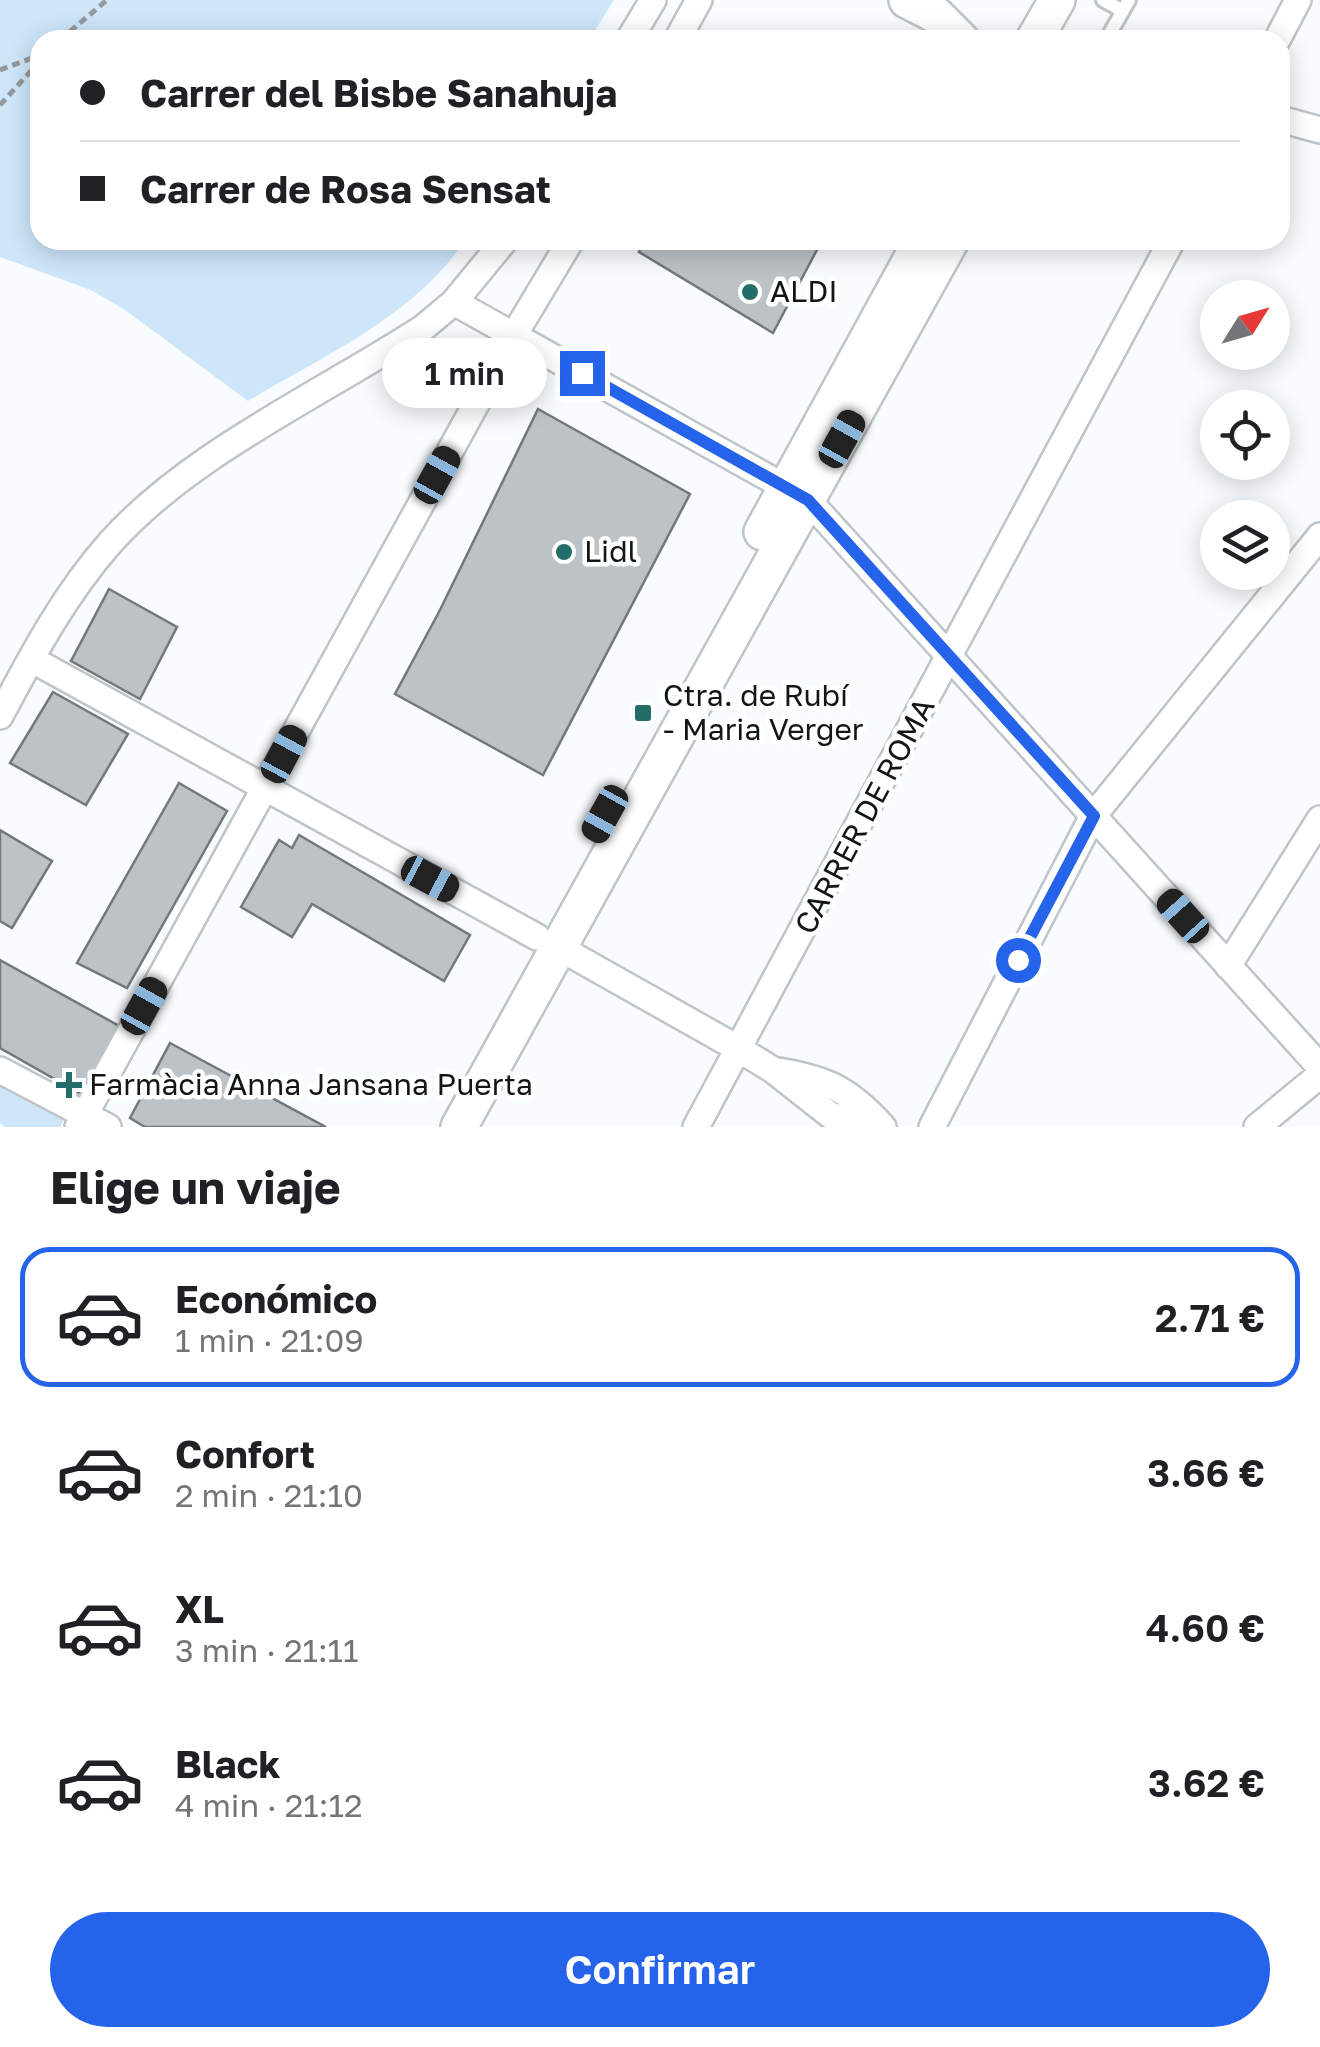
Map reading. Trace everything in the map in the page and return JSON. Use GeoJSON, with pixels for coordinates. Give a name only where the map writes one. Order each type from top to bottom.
{"type":"FeatureCollection","features":[{"type":"Feature","properties":{"kind":"main road"},"geometry":{"type":"LineString","coordinates":[[908,0],[936,15],[951,30]]}},
{"type":"Feature","properties":{"kind":"main road"},"geometry":{"type":"LineString","coordinates":[[1040,30],[1056,0]]}},
{"type":"Feature","properties":{"kind":"main road"},"geometry":{"type":"LineString","coordinates":[[1060,30],[1068,0]]}},
{"type":"Feature","properties":{"kind":"main road"},"geometry":{"type":"LineString","coordinates":[[1064,30],[1083,0]]}},
{"type":"Feature","properties":{"kind":"main road"},"geometry":{"type":"LineString","coordinates":[[797,493],[917,250]]}},
{"type":"Feature","properties":{"kind":"main road"},"geometry":{"type":"LineString","coordinates":[[431,1127],[547,942],[797,493],[945,250]]}},
{"type":"Feature","properties":{"kind":"main road"},"geometry":{"type":"LineString","coordinates":[[459,1127],[547,942]]}},
{"type":"Feature","properties":{"kind":"street"},"geometry":{"type":"LineString","coordinates":[[635,30],[653,0]]}},
{"type":"Feature","properties":{"kind":"street"},"geometry":{"type":"LineString","coordinates":[[682,30],[699,0]]}},
{"type":"Feature","properties":{"kind":"street"},"geometry":{"type":"LineString","coordinates":[[1282,30],[1298,0]]}},
{"type":"Feature","properties":{"kind":"street"},"geometry":{"type":"LineString","coordinates":[[1290,122],[1320,130]]}},
{"type":"Feature","properties":{"kind":"street"},"geometry":{"type":"LineString","coordinates":[[0,716],[80,579],[139,515],[205,463],[423,328],[454,302],[496,250]]}},
{"type":"Feature","properties":{"kind":"street"},"geometry":{"type":"LineString","coordinates":[[81,1121],[514,335],[565,250]]}},
{"type":"Feature","properties":{"kind":"street","name":"CARRER DE ROMA"},"geometry":{"type":"LineString","coordinates":[[696,1127],[1167,250]]}},
{"type":"Feature","properties":{"kind":"street"},"geometry":{"type":"LineString","coordinates":[[454,302],[797,493],[1094,816],[1320,1071],[1257,1127]]}},
{"type":"Feature","properties":{"kind":"street"},"geometry":{"type":"LineString","coordinates":[[932,1127],[1094,816],[1320,536]]}},
{"type":"Feature","properties":{"kind":"street"},"geometry":{"type":"LineString","coordinates":[[31,659],[773,1070],[809,1076],[840,1087],[880,1127]]}},
{"type":"Feature","properties":{"kind":"street"},"geometry":{"type":"LineString","coordinates":[[1228,966],[1320,819]]}},
{"type":"Feature","properties":{"kind":"street"},"geometry":{"type":"LineString","coordinates":[[0,1070],[81,1121],[108,1127]]}},
{"type":"Feature","properties":{"kind":"lane"},"geometry":{"type":"LineString","coordinates":[[1103,0],[1126,5],[1112,30]]}},
{"type":"Feature","properties":{"kind":"path"},"geometry":{"type":"LineString","coordinates":[[72,30],[107,0]]}},
{"type":"Feature","properties":{"kind":"path"},"geometry":{"type":"LineString","coordinates":[[0,70],[30,61]]}},
{"type":"Feature","properties":{"kind":"path"},"geometry":{"type":"LineString","coordinates":[[0,106],[30,70]]}},
{"type":"Feature","properties":{"kind":"shaded area"},"geometry":{"type":"Polygon","coordinates":[[[0,0],[614,0],[595,30],[30,30],[30,250],[457,250],[421,291],[394,312],[248,401],[125,310],[91,290],[0,257],[0,0]]]}},
{"type":"Feature","properties":{"kind":"shaded area"},"geometry":{"type":"Polygon","coordinates":[[[0,1080],[66,1116],[60,1127],[6,1127],[0,1123],[0,1080]]]}},
{"type":"Feature","properties":{"kind":"building","name":"ALDI"},"geometry":{"type":"Polygon","coordinates":[[[640,250],[817,250],[773,333],[640,250]]]}},
{"type":"Feature","properties":{"kind":"building","name":"Lidl"},"geometry":{"type":"Polygon","coordinates":[[[538,409],[690,494],[543,775],[395,694],[538,409]]]}},
{"type":"Feature","properties":{"kind":"building"},"geometry":{"type":"Polygon","coordinates":[[[109,589],[177,627],[140,699],[71,661],[109,589]]]}},
{"type":"Feature","properties":{"kind":"building"},"geometry":{"type":"Polygon","coordinates":[[[53,692],[128,734],[86,805],[10,763],[53,692]]]}},
{"type":"Feature","properties":{"kind":"building"},"geometry":{"type":"Polygon","coordinates":[[[179,783],[227,811],[127,988],[77,963],[179,783]]]}},
{"type":"Feature","properties":{"kind":"building"},"geometry":{"type":"Polygon","coordinates":[[[0,830],[52,861],[12,928],[0,921],[0,830]]]}},
{"type":"Feature","properties":{"kind":"building"},"geometry":{"type":"Polygon","coordinates":[[[299,835],[470,935],[444,981],[312,904],[292,937],[241,907],[279,840],[292,848],[299,835]]]}},
{"type":"Feature","properties":{"kind":"building"},"geometry":{"type":"Polygon","coordinates":[[[0,960],[121,1027],[81,1094],[0,1048],[0,960]]]}},
{"type":"Feature","properties":{"kind":"building"},"geometry":{"type":"Polygon","coordinates":[[[170,1043],[326,1127],[145,1127],[130,1118],[170,1043]]]}},
{"type":"Feature","properties":{"kind":"place","name":"ALDI"},"geometry":{"type":"Point","coordinates":[750,292]}},
{"type":"Feature","properties":{"kind":"place","name":"Lidl"},"geometry":{"type":"Point","coordinates":[564,552]}},
{"type":"Feature","properties":{"kind":"place","name":"Ctra. de Rubí - Maria Verger"},"geometry":{"type":"Point","coordinates":[643,713]}},
{"type":"Feature","properties":{"kind":"place","name":"Farmàcia Anna Jansana Puerta"},"geometry":{"type":"Point","coordinates":[69,1085]}},
{"type":"Feature","properties":{"kind":"route"},"geometry":{"type":"LineString","coordinates":[[582,373],[808,500],[1094,816],[1018,960]]}}]}
